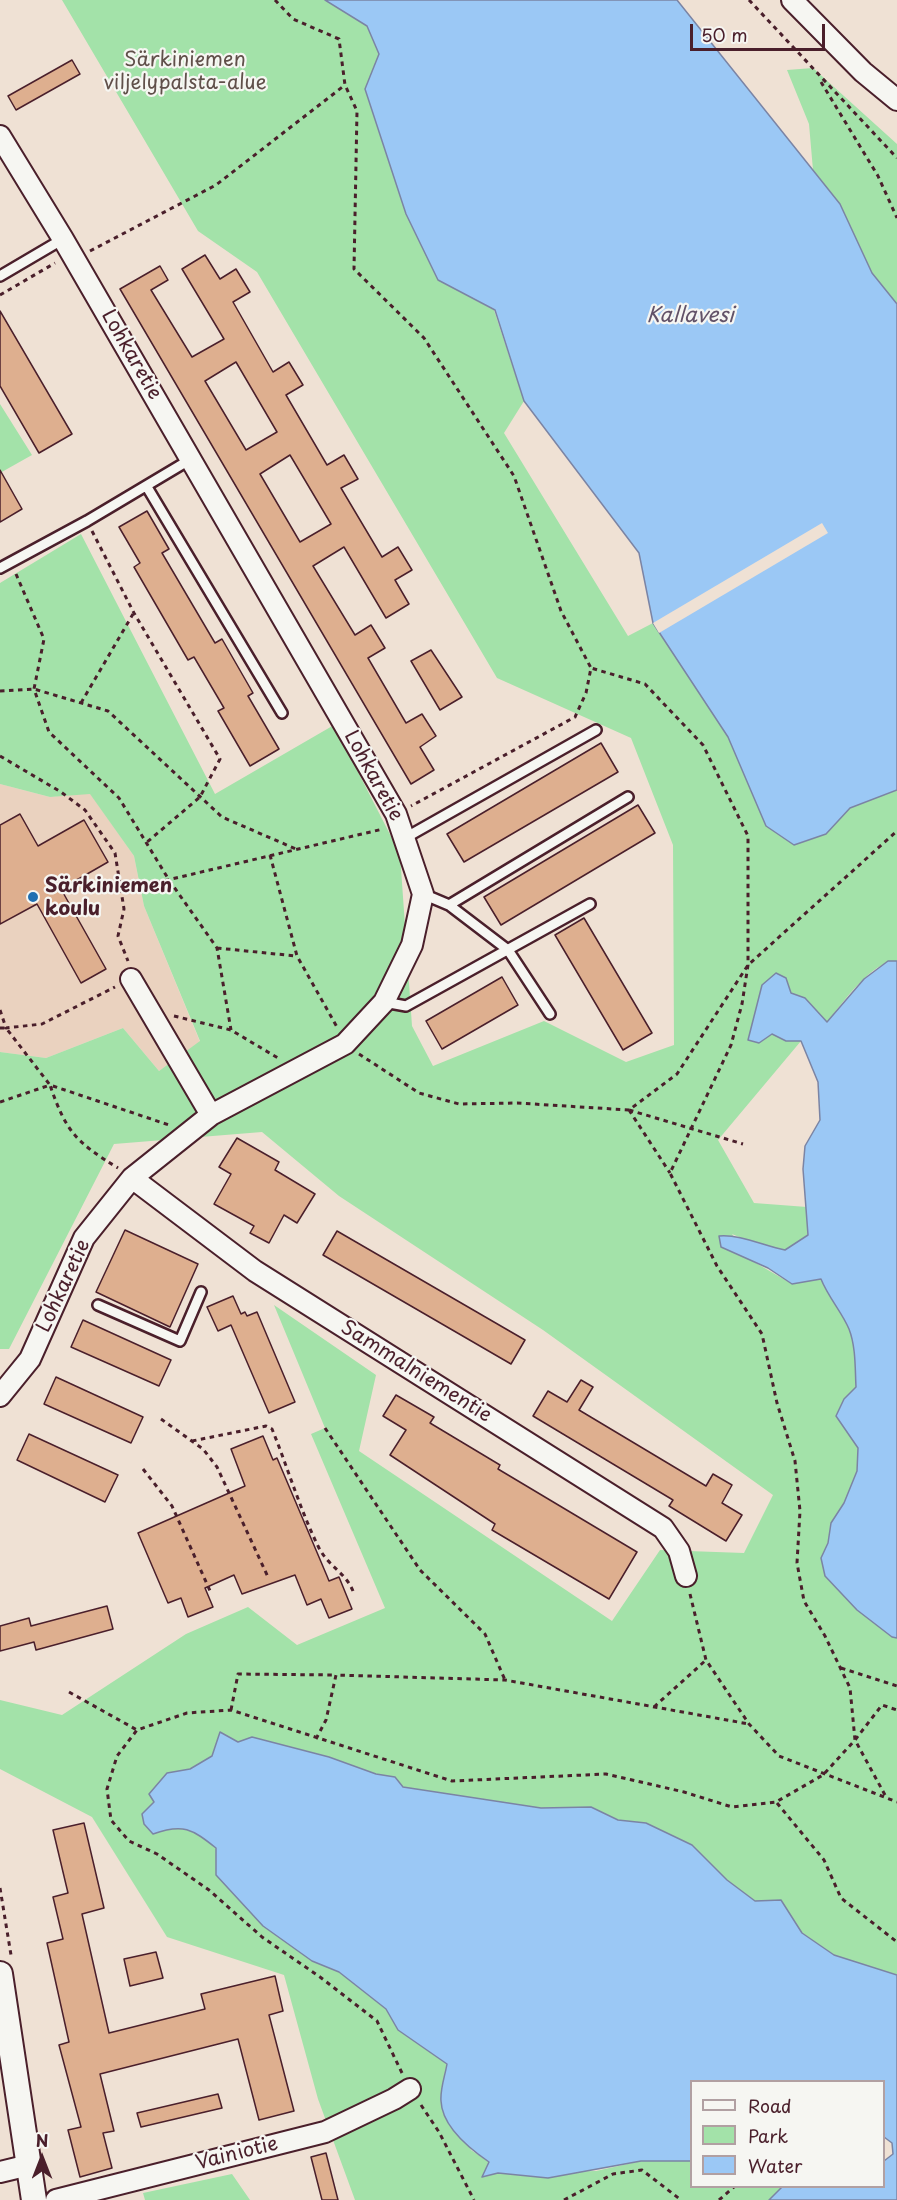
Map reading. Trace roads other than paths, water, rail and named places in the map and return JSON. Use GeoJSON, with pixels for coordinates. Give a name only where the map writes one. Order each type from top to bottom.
{"type":"FeatureCollection","features":[{"type":"Feature","properties":{"kind":"street"},"geometry":{"type":"LineString","coordinates":[[792,0],[863,72],[897,100]]}},
{"type":"Feature","properties":{"kind":"street","name":"Lohkaretie"},"geometry":{"type":"LineString","coordinates":[[0,136],[75,259],[191,459],[397,826],[423,894],[412,945],[384,1002],[341,1035],[211,1115],[132,1178],[84,1238],[30,1359],[0,1396]]}},
{"type":"Feature","properties":{"kind":"street"},"geometry":{"type":"LineString","coordinates":[[131,979],[211,1115]]}},
{"type":"Feature","properties":{"kind":"street","name":"Sammalniementie"},"geometry":{"type":"LineString","coordinates":[[132,1178],[255,1271],[663,1528],[679,1551],[686,1576]]}},
{"type":"Feature","properties":{"kind":"street"},"geometry":{"type":"LineString","coordinates":[[0,1974],[34,2200]]}},
{"type":"Feature","properties":{"kind":"street","name":"Vainiotie"},"geometry":{"type":"LineString","coordinates":[[56,2200],[325,2132],[410,2089]]}},
{"type":"Feature","properties":{"kind":"street"},"geometry":{"type":"LineString","coordinates":[[0,2172],[29,2165]]}},
{"type":"Feature","properties":{"kind":"lane"},"geometry":{"type":"LineString","coordinates":[[0,276],[63,239]]}},
{"type":"Feature","properties":{"kind":"lane"},"geometry":{"type":"LineString","coordinates":[[0,568],[147,487],[191,459]]}},
{"type":"Feature","properties":{"kind":"lane"},"geometry":{"type":"LineString","coordinates":[[147,487],[282,713]]}},
{"type":"Feature","properties":{"kind":"lane"},"geometry":{"type":"LineString","coordinates":[[397,826],[596,730]]}},
{"type":"Feature","properties":{"kind":"lane"},"geometry":{"type":"LineString","coordinates":[[449,905],[628,797]]}},
{"type":"Feature","properties":{"kind":"lane"},"geometry":{"type":"LineString","coordinates":[[423,894],[449,905],[508,950],[550,1014]]}},
{"type":"Feature","properties":{"kind":"lane"},"geometry":{"type":"LineString","coordinates":[[384,1002],[406,1006],[590,904]]}},
{"type":"Feature","properties":{"kind":"lane"},"geometry":{"type":"LineString","coordinates":[[98,1305],[180,1341],[201,1292]]}},
{"type":"Feature","properties":{"kind":"water","name":"Kallavesi"},"geometry":{"type":"Polygon","coordinates":[[[325,0],[677,0],[840,204],[872,273],[897,304],[897,790],[850,808],[826,834],[794,845],[766,826],[728,737],[653,623],[639,553],[524,401],[495,310],[438,280],[406,214],[365,89],[379,54],[367,26],[325,0]]]}},
{"type":"Feature","properties":{"kind":"water"},"geometry":{"type":"Polygon","coordinates":[[[888,961],[897,961],[897,1638],[892,1637],[857,1610],[825,1576],[821,1558],[828,1543],[831,1523],[844,1503],[857,1471],[858,1448],[836,1416],[844,1399],[856,1387],[854,1351],[849,1329],[821,1279],[792,1284],[768,1268],[721,1247],[719,1236],[744,1238],[785,1250],[808,1235],[803,1169],[805,1146],[820,1120],[818,1082],[801,1041],[786,1041],[772,1034],[759,1043],[748,1040],[762,985],[776,973],[786,978],[791,993],[805,998],[827,1022],[864,979],[888,961]]]}},
{"type":"Feature","properties":{"kind":"water"},"geometry":{"type":"Polygon","coordinates":[[[220,1732],[238,1742],[252,1737],[329,1757],[376,1774],[395,1777],[403,1787],[541,1808],[591,1807],[618,1820],[646,1823],[692,1845],[727,1880],[755,1901],[781,1900],[802,1933],[834,1955],[897,1975],[897,2200],[769,2200],[781,2188],[885,2188],[885,2160],[893,2154],[892,2143],[885,2138],[885,2080],[690,2080],[690,2161],[641,2161],[548,2178],[498,2173],[482,2177],[489,2162],[458,2136],[446,2120],[443,2111],[441,2092],[447,2064],[398,2030],[386,2009],[339,1972],[312,1961],[263,1926],[216,1875],[216,1848],[187,1830],[172,1829],[153,1834],[144,1824],[142,1814],[154,1802],[149,1794],[167,1773],[190,1769],[212,1756],[220,1732]]]}},
{"type":"Feature","properties":{"kind":"place","name":"Särkiniemen koulu"},"geometry":{"type":"Point","coordinates":[33,897]}},
{"type":"Feature","properties":{"kind":"park label","name":"Särkiniemen viljelypalsta-alue"},"geometry":{"type":"Point","coordinates":[185,72]}}]}
